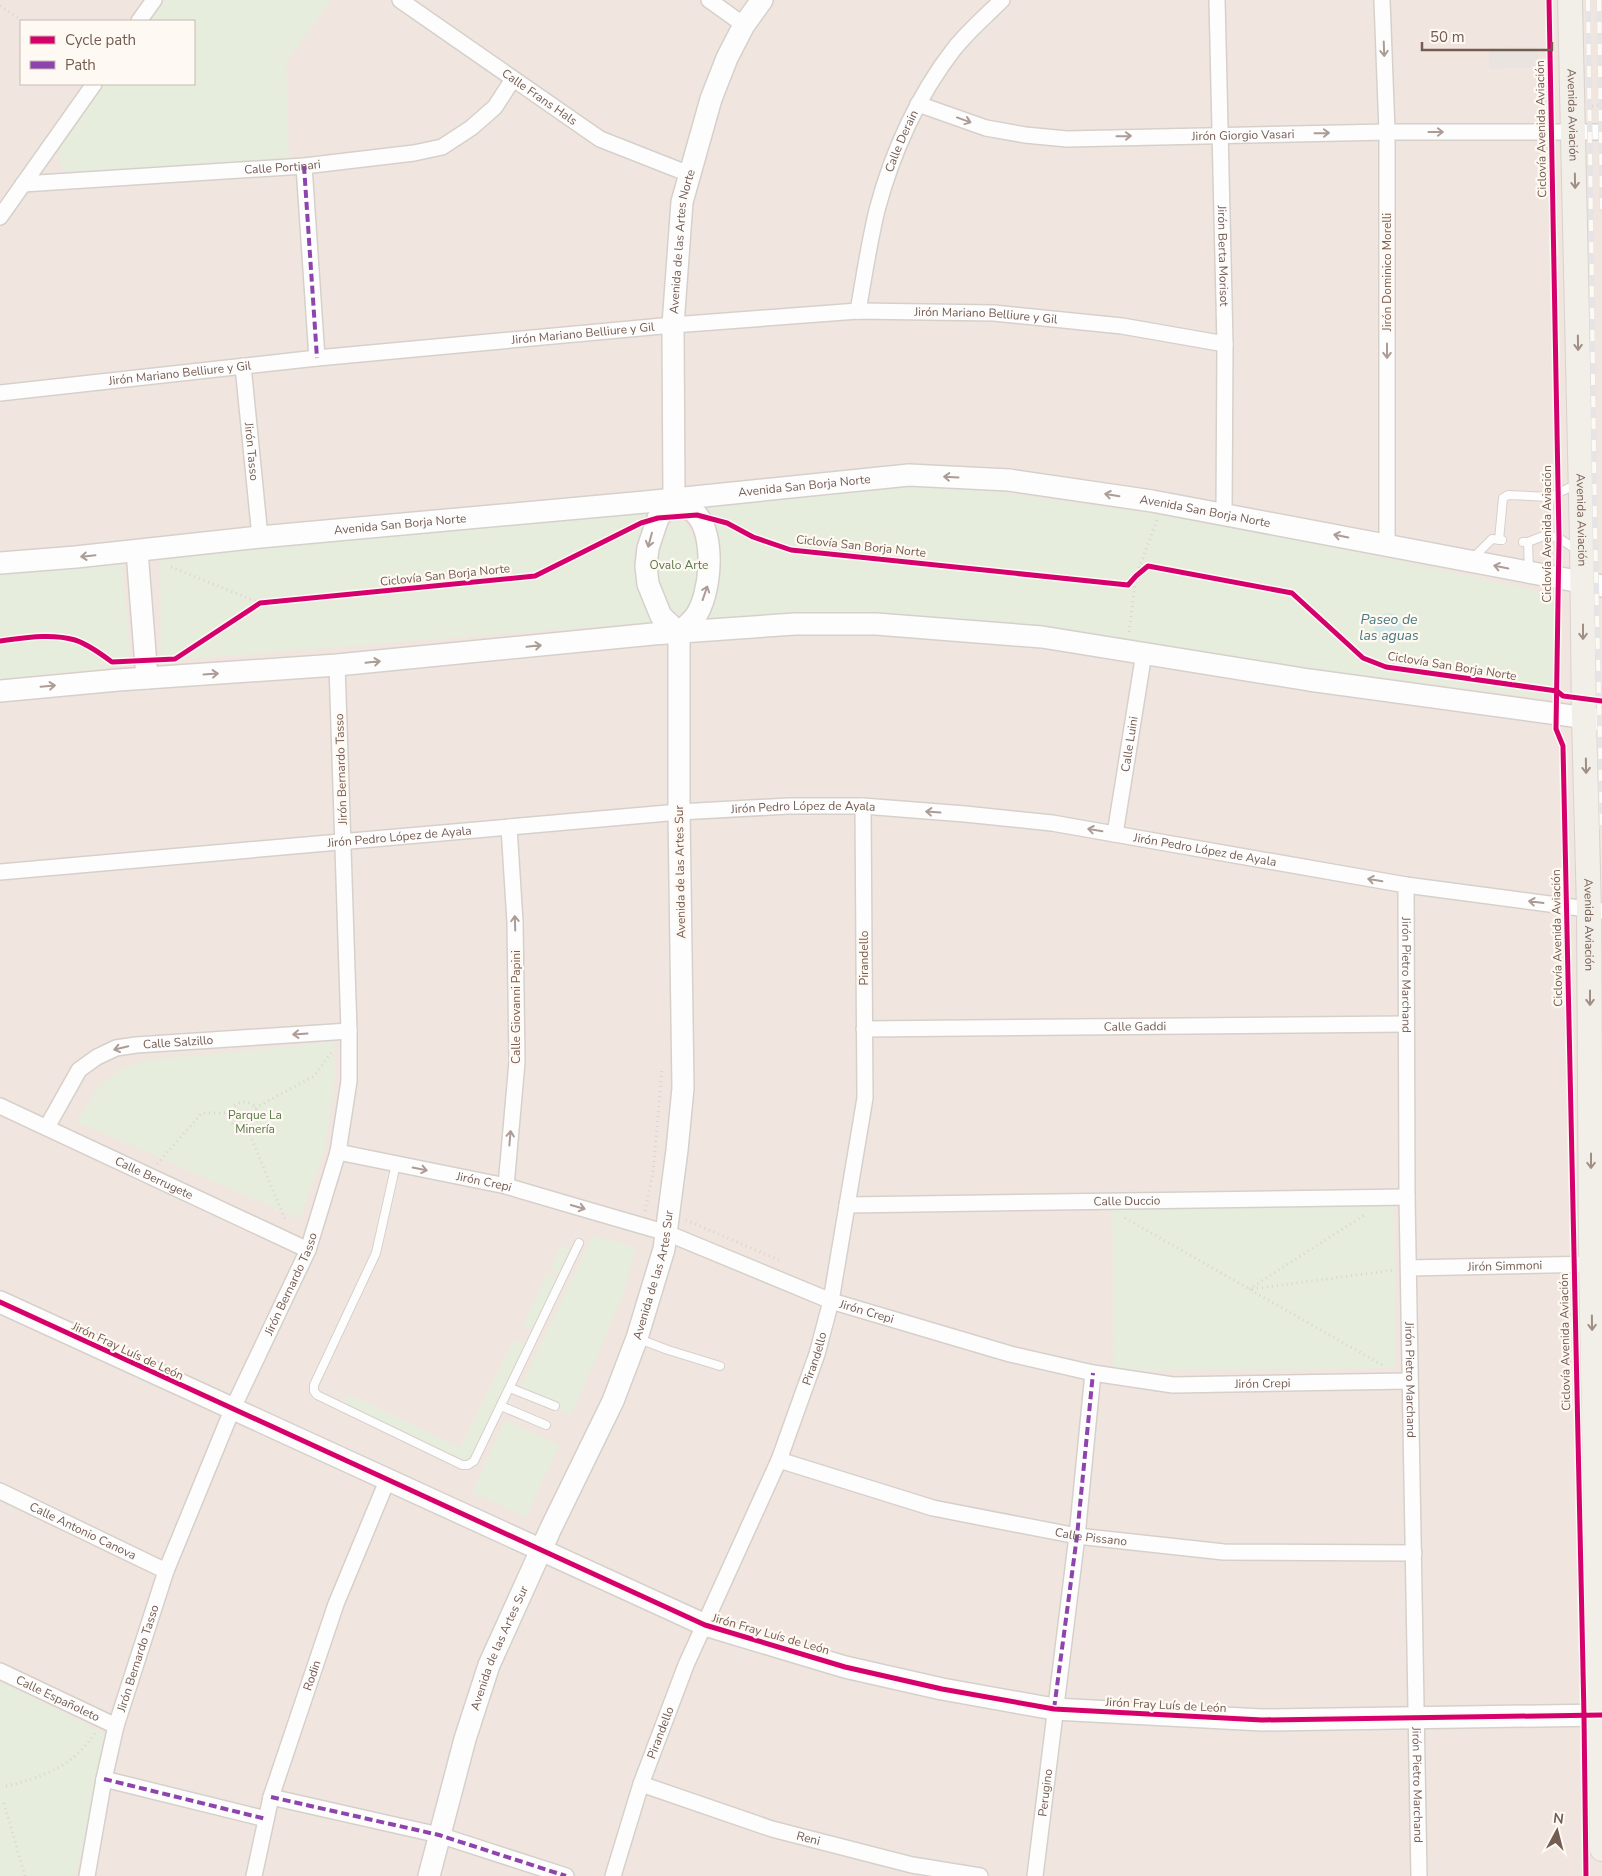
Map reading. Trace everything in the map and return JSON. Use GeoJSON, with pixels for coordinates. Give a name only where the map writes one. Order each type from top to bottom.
{"type":"FeatureCollection","features":[{"type":"Feature","properties":{"kind":"main road","name":"Avenida Aviación"},"geometry":{"type":"LineString","coordinates":[[1570,0],[1582,554],[1592,584],[1602,1849]]}},
{"type":"Feature","properties":{"kind":"street"},"geometry":{"type":"LineString","coordinates":[[140,20],[154,0]]}},
{"type":"Feature","properties":{"kind":"street","name":"Calle Frans Hals"},"geometry":{"type":"LineString","coordinates":[[400,0],[600,139],[689,174]]}},
{"type":"Feature","properties":{"kind":"street"},"geometry":{"type":"LineString","coordinates":[[709,0],[744,25]]}},
{"type":"Feature","properties":{"kind":"street","name":"Avenida de las Artes Norte"},"geometry":{"type":"LineString","coordinates":[[674,499],[673,325],[682,202],[711,99],[727,58],[744,25],[762,0]]}},
{"type":"Feature","properties":{"kind":"street","name":"Calle Derain"},"geometry":{"type":"LineString","coordinates":[[858,311],[878,208],[895,157],[918,104],[955,49],[1002,0]]}},
{"type":"Feature","properties":{"kind":"street","name":"Jirón Berta Morisot"},"geometry":{"type":"LineString","coordinates":[[1217,0],[1225,344],[1224,514]]}},
{"type":"Feature","properties":{"kind":"street","name":"Jirón Dominico Morelli"},"geometry":{"type":"LineString","coordinates":[[1382,0],[1387,132],[1387,545]]}},
{"type":"Feature","properties":{"kind":"street","name":"Calle Portinari"},"geometry":{"type":"LineString","coordinates":[[23,184],[304,166],[414,153],[442,147],[471,128],[495,107],[513,79]]}},
{"type":"Feature","properties":{"kind":"street"},"geometry":{"type":"LineString","coordinates":[[0,217],[93,85]]}},
{"type":"Feature","properties":{"kind":"street","name":"Jirón Giorgio Vasari"},"geometry":{"type":"LineString","coordinates":[[918,104],[986,128],[1025,135],[1067,139],[1121,136],[1387,132],[1602,132]]}},
{"type":"Feature","properties":{"kind":"street"},"geometry":{"type":"LineString","coordinates":[[304,166],[317,358]]}},
{"type":"Feature","properties":{"kind":"street","name":"Jirón Mariano Belliure y Gil"},"geometry":{"type":"LineString","coordinates":[[0,393],[317,358],[673,325],[858,311],[994,312],[1122,326],[1225,344]]}},
{"type":"Feature","properties":{"kind":"street","name":"Jirón Tasso"},"geometry":{"type":"LineString","coordinates":[[243,366],[260,537]]}},
{"type":"Feature","properties":{"kind":"street","name":"Avenida San Borja Norte"},"geometry":{"type":"LineString","coordinates":[[0,563],[909,475],[1009,480],[1163,503],[1592,584]]}},
{"type":"Feature","properties":{"kind":"street"},"geometry":{"type":"LineString","coordinates":[[674,499],[696,515],[708,544],[709,565],[708,583],[696,616],[679,633],[661,616],[648,584],[646,566],[651,535],[658,518],[674,499]]}},
{"type":"Feature","properties":{"kind":"street"},"geometry":{"type":"LineString","coordinates":[[137,551],[147,678]]}},
{"type":"Feature","properties":{"kind":"street"},"geometry":{"type":"LineString","coordinates":[[0,691],[147,678],[337,665],[795,624],[876,624],[1042,637],[1309,680],[1593,719]]}},
{"type":"Feature","properties":{"kind":"street","name":"Avenida de las Artes Sur"},"geometry":{"type":"LineString","coordinates":[[429,1876],[465,1739],[489,1665],[613,1401],[637,1338],[664,1250],[682,1088],[679,633]]}},
{"type":"Feature","properties":{"kind":"street","name":"Calle Luini"},"geometry":{"type":"LineString","coordinates":[[1115,834],[1135,652]]}},
{"type":"Feature","properties":{"kind":"street","name":"Jirón Bernardo Tasso"},"geometry":{"type":"LineString","coordinates":[[87,1876],[104,1779],[110,1723],[166,1571],[302,1247],[338,1152],[349,1081],[349,1031],[337,665]]}},
{"type":"Feature","properties":{"kind":"street","name":"Jirón Pedro López de Ayala"},"geometry":{"type":"LineString","coordinates":[[0,872],[679,812],[789,806],[862,806],[1052,823],[1406,885],[1596,910]]}},
{"type":"Feature","properties":{"kind":"street","name":"Pirandello"},"geometry":{"type":"LineString","coordinates":[[613,1876],[641,1784],[686,1665],[779,1460],[817,1354],[831,1301],[865,1098],[862,806]]}},
{"type":"Feature","properties":{"kind":"street","name":"Calle Giovanni Papini"},"geometry":{"type":"LineString","coordinates":[[506,1186],[517,1062],[515,922],[509,827]]}},
{"type":"Feature","properties":{"kind":"street","name":"Jirón Pietro Marchand"},"geometry":{"type":"LineString","coordinates":[[1406,885],[1406,1024],[1400,1197],[1409,1268],[1418,1876]]}},
{"type":"Feature","properties":{"kind":"street","name":"Calle Gaddi"},"geometry":{"type":"LineString","coordinates":[[864,1029],[1406,1024]]}},
{"type":"Feature","properties":{"kind":"street","name":"Calle Salzillo"},"geometry":{"type":"LineString","coordinates":[[47,1128],[79,1070],[97,1057],[116,1048],[145,1044],[349,1031]]}},
{"type":"Feature","properties":{"kind":"street","name":"Calle Berrugete"},"geometry":{"type":"LineString","coordinates":[[0,1106],[302,1247]]}},
{"type":"Feature","properties":{"kind":"street","name":"Jirón Crepi"},"geometry":{"type":"LineString","coordinates":[[338,1152],[506,1186],[642,1226],[668,1223],[831,1301],[1010,1354],[1093,1373],[1173,1385],[1410,1382]]}},
{"type":"Feature","properties":{"kind":"street","name":"Calle Duccio"},"geometry":{"type":"LineString","coordinates":[[847,1205],[1400,1197]]}},
{"type":"Feature","properties":{"kind":"street","name":"Jirón Simmoni"},"geometry":{"type":"LineString","coordinates":[[1409,1268],[1597,1264]]}},
{"type":"Feature","properties":{"kind":"street","name":"Jirón Fray Luís de León"},"geometry":{"type":"LineString","coordinates":[[0,1302],[386,1481],[705,1625],[845,1667],[942,1689],[1054,1709],[1262,1720],[1601,1715]]}},
{"type":"Feature","properties":{"kind":"street","name":"Perugino"},"geometry":{"type":"LineString","coordinates":[[1035,1876],[1054,1709],[1077,1536],[1093,1373]]}},
{"type":"Feature","properties":{"kind":"street","name":"Calle Pissano"},"geometry":{"type":"LineString","coordinates":[[779,1460],[933,1508],[1077,1536],[1224,1552],[1414,1553]]}},
{"type":"Feature","properties":{"kind":"street","name":"Rodin"},"geometry":{"type":"LineString","coordinates":[[254,1876],[271,1797],[336,1604],[386,1481]]}},
{"type":"Feature","properties":{"kind":"street","name":"Calle Antonio Canova"},"geometry":{"type":"LineString","coordinates":[[0,1491],[166,1571]]}},
{"type":"Feature","properties":{"kind":"street","name":"Calle Españoleto"},"geometry":{"type":"LineString","coordinates":[[0,1671],[110,1723]]}},
{"type":"Feature","properties":{"kind":"street"},"geometry":{"type":"LineString","coordinates":[[104,1779],[266,1819]]}},
{"type":"Feature","properties":{"kind":"street","name":"Reni"},"geometry":{"type":"LineString","coordinates":[[641,1784],[772,1829],[912,1865],[980,1876]]}},
{"type":"Feature","properties":{"kind":"street"},"geometry":{"type":"LineString","coordinates":[[271,1797],[439,1835],[566,1876]]}},
{"type":"Feature","properties":{"kind":"lane"},"geometry":{"type":"LineString","coordinates":[[1470,561],[1492,539],[1500,540],[1502,498],[1508,495],[1550,497],[1581,482]]}},
{"type":"Feature","properties":{"kind":"lane"},"geometry":{"type":"LineString","coordinates":[[1549,508],[1550,497]]}},
{"type":"Feature","properties":{"kind":"lane"},"geometry":{"type":"LineString","coordinates":[[1530,572],[1526,542],[1547,532],[1582,554]]}},
{"type":"Feature","properties":{"kind":"lane"},"geometry":{"type":"LineString","coordinates":[[396,1164],[376,1253],[314,1385],[314,1391],[317,1395],[462,1466],[474,1462],[579,1243]]}},
{"type":"Feature","properties":{"kind":"lane"},"geometry":{"type":"LineString","coordinates":[[637,1338],[720,1366]]}},
{"type":"Feature","properties":{"kind":"lane"},"geometry":{"type":"LineString","coordinates":[[510,1388],[555,1406]]}},
{"type":"Feature","properties":{"kind":"lane"},"geometry":{"type":"LineString","coordinates":[[501,1406],[546,1426]]}},
{"type":"Feature","properties":{"kind":"path"},"geometry":{"type":"LineString","coordinates":[[0,6],[21,20]]}},
{"type":"Feature","properties":{"kind":"path"},"geometry":{"type":"LineString","coordinates":[[1135,652],[1136,576],[1163,503]]}},
{"type":"Feature","properties":{"kind":"path"},"geometry":{"type":"LineString","coordinates":[[170,566],[260,603],[270,602]]}},
{"type":"Feature","properties":{"kind":"path"},"geometry":{"type":"LineString","coordinates":[[1128,585],[1148,566]]}},
{"type":"Feature","properties":{"kind":"path"},"geometry":{"type":"LineString","coordinates":[[252,609],[260,603]]}},
{"type":"Feature","properties":{"kind":"path"},"geometry":{"type":"LineString","coordinates":[[255,1108],[314,1076],[349,1031]]}},
{"type":"Feature","properties":{"kind":"path"},"geometry":{"type":"LineString","coordinates":[[642,1226],[654,1162],[662,1060]]}},
{"type":"Feature","properties":{"kind":"path"},"geometry":{"type":"LineString","coordinates":[[244,1102],[255,1108],[258,1112],[256,1125],[248,1130],[235,1127],[230,1113],[235,1106],[244,1102]]}},
{"type":"Feature","properties":{"kind":"path"},"geometry":{"type":"LineString","coordinates":[[148,1174],[202,1112],[230,1113]]}},
{"type":"Feature","properties":{"kind":"path"},"geometry":{"type":"LineString","coordinates":[[248,1130],[302,1247]]}},
{"type":"Feature","properties":{"kind":"path"},"geometry":{"type":"LineString","coordinates":[[1249,1289],[1400,1197]]}},
{"type":"Feature","properties":{"kind":"path"},"geometry":{"type":"LineString","coordinates":[[1096,1201],[1410,1382]]}},
{"type":"Feature","properties":{"kind":"path"},"geometry":{"type":"LineString","coordinates":[[646,1204],[668,1223],[701,1226],[781,1261]]}},
{"type":"Feature","properties":{"kind":"path"},"geometry":{"type":"LineString","coordinates":[[1249,1289],[1409,1268]]}},
{"type":"Feature","properties":{"kind":"path"},"geometry":{"type":"LineString","coordinates":[[6,1786],[49,1774],[87,1746],[110,1723]]}},
{"type":"Feature","properties":{"kind":"path"},"geometry":{"type":"LineString","coordinates":[[4,1803],[24,1876]]}},
{"type":"Feature","properties":{"kind":"shaded area"},"geometry":{"type":"Polygon","coordinates":[[[0,0],[1602,0],[1602,1876],[0,1876],[0,0]]]}},
{"type":"Feature","properties":{"kind":"shaded area"},"geometry":{"type":"Polygon","coordinates":[[[1538,46],[1539,68],[1489,69],[1489,48],[1538,46]]]}},
{"type":"Feature","properties":{"kind":"green space"},"geometry":{"type":"Polygon","coordinates":[[[165,0],[331,0],[286,62],[289,158],[69,174],[59,164],[58,148],[103,85],[195,85],[195,20],[150,20],[165,0]]]}},
{"type":"Feature","properties":{"kind":"green space"},"geometry":{"type":"Polygon","coordinates":[[[959,487],[1149,513],[1298,540],[1558,595],[1560,700],[1294,666],[987,621],[873,612],[706,619],[702,511],[709,508],[857,488],[959,487]]]}},
{"type":"Feature","properties":{"kind":"green space"},"geometry":{"type":"Polygon","coordinates":[[[650,511],[633,556],[635,579],[652,622],[161,661],[160,556],[650,511]]]}},
{"type":"Feature","properties":{"kind":"green space","name":"Ovalo Arte"},"geometry":{"type":"Polygon","coordinates":[[[677,519],[685,522],[698,550],[700,562],[699,579],[694,595],[690,603],[679,614],[670,610],[661,588],[659,571],[661,550],[666,532],[677,519]]]}},
{"type":"Feature","properties":{"kind":"green space"},"geometry":{"type":"Polygon","coordinates":[[[111,562],[122,565],[130,649],[128,666],[63,672],[0,682],[0,568],[111,562]]]}},
{"type":"Feature","properties":{"kind":"green space","name":"Parque La Minería"},"geometry":{"type":"Polygon","coordinates":[[[333,1042],[335,1075],[325,1149],[300,1219],[77,1122],[99,1086],[122,1069],[144,1061],[333,1042]]]}},
{"type":"Feature","properties":{"kind":"green space"},"geometry":{"type":"Polygon","coordinates":[[[1394,1205],[1396,1368],[1114,1371],[1112,1208],[1394,1205]]]}},
{"type":"Feature","properties":{"kind":"green space"},"geometry":{"type":"Polygon","coordinates":[[[593,1235],[636,1248],[622,1298],[571,1415],[519,1390],[593,1235]]]}},
{"type":"Feature","properties":{"kind":"green space"},"geometry":{"type":"Polygon","coordinates":[[[561,1246],[570,1250],[560,1274],[550,1269],[561,1246]]]}},
{"type":"Feature","properties":{"kind":"green space"},"geometry":{"type":"Polygon","coordinates":[[[548,1273],[559,1278],[533,1330],[523,1325],[548,1273]]]}},
{"type":"Feature","properties":{"kind":"green space"},"geometry":{"type":"Polygon","coordinates":[[[514,1340],[526,1346],[466,1467],[341,1407],[348,1394],[460,1448],[514,1340]]]}},
{"type":"Feature","properties":{"kind":"green space"},"geometry":{"type":"Polygon","coordinates":[[[505,1420],[559,1445],[526,1517],[472,1492],[505,1420]]]}},
{"type":"Feature","properties":{"kind":"green space"},"geometry":{"type":"Polygon","coordinates":[[[0,1682],[105,1734],[76,1876],[0,1876],[0,1682]]]}},
{"type":"Feature","properties":{"kind":"water","name":"Paseo de las aguas"},"geometry":{"type":"Polygon","coordinates":[[[1389,613],[1400,617],[1404,628],[1400,639],[1389,643],[1378,639],[1374,628],[1378,617],[1389,613]]]}},
{"type":"Feature","properties":{"kind":"railway"},"geometry":{"type":"LineString","coordinates":[[1588,0],[1595,529],[1602,828]]}},
{"type":"Feature","properties":{"kind":"railway"},"geometry":{"type":"LineString","coordinates":[[1599,0],[1602,210]]}},
{"type":"Feature","properties":{"kind":"marked path"},"geometry":{"type":"LineString","coordinates":[[304,166],[317,358]]}},
{"type":"Feature","properties":{"kind":"marked path"},"geometry":{"type":"LineString","coordinates":[[1054,1709],[1077,1536],[1093,1373]]}},
{"type":"Feature","properties":{"kind":"marked path"},"geometry":{"type":"LineString","coordinates":[[104,1779],[266,1819]]}},
{"type":"Feature","properties":{"kind":"marked path"},"geometry":{"type":"LineString","coordinates":[[271,1797],[439,1835],[566,1876]]}},
{"type":"Feature","properties":{"kind":"cycle path","name":"Ciclovía Avenida Aviación"},"geometry":{"type":"LineString","coordinates":[[1549,0],[1559,538],[1556,729],[1563,746],[1586,1876]]}},
{"type":"Feature","properties":{"kind":"cycle path","name":"Ciclovía San Borja Norte"},"geometry":{"type":"LineString","coordinates":[[0,641],[57,637],[80,642],[112,662],[175,659],[260,603],[535,576],[641,523],[658,518],[697,515],[727,523],[753,537],[791,550],[1128,585],[1148,566],[1292,593],[1363,658],[1386,667],[1557,691],[1563,696],[1602,701]]}},
{"type":"Feature","properties":{"kind":"cycle path"},"geometry":{"type":"LineString","coordinates":[[0,1302],[705,1625],[845,1667],[942,1689],[1054,1709],[1262,1720],[1602,1715]]}}]}
